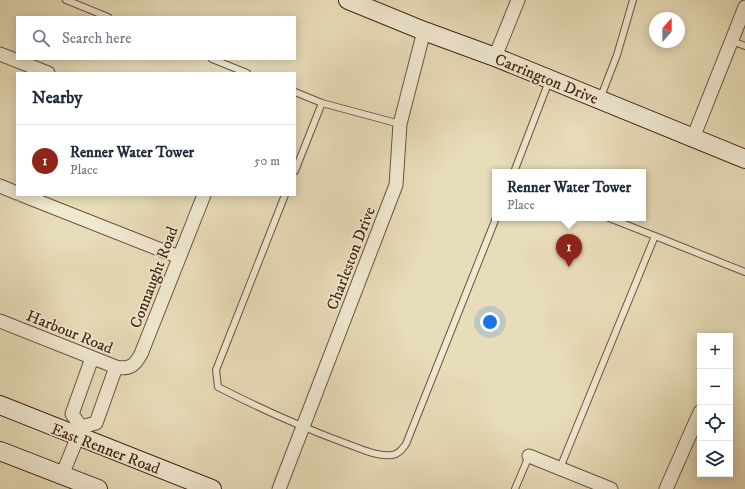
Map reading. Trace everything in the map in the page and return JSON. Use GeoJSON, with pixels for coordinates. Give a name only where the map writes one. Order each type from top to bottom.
{"type":"FeatureCollection","features":[{"type":"Feature","properties":{"kind":"street","name":"Carrington Drive"},"geometry":{"type":"LineString","coordinates":[[348,0],[424,31],[496,57],[745,159]]}},
{"type":"Feature","properties":{"kind":"street"},"geometry":{"type":"LineString","coordinates":[[496,57],[518,0]]}},
{"type":"Feature","properties":{"kind":"street"},"geometry":{"type":"LineString","coordinates":[[693,138],[745,7]]}},
{"type":"Feature","properties":{"kind":"street","name":"Charleston Drive"},"geometry":{"type":"LineString","coordinates":[[279,489],[396,185],[400,124],[424,31]]}},
{"type":"Feature","properties":{"kind":"street"},"geometry":{"type":"LineString","coordinates":[[0,54],[45,72]]}},
{"type":"Feature","properties":{"kind":"street"},"geometry":{"type":"LineString","coordinates":[[0,186],[16,193]]}},
{"type":"Feature","properties":{"kind":"street"},"geometry":{"type":"LineString","coordinates":[[25,196],[179,257]]}},
{"type":"Feature","properties":{"kind":"street","name":"Connaught Road"},"geometry":{"type":"LineString","coordinates":[[79,432],[96,423],[123,368],[133,366],[141,354],[204,196]]}},
{"type":"Feature","properties":{"kind":"street","name":"Harbour Road"},"geometry":{"type":"LineString","coordinates":[[0,321],[92,358],[123,368]]}},
{"type":"Feature","properties":{"kind":"street"},"geometry":{"type":"LineString","coordinates":[[62,475],[79,432],[72,414],[92,358]]}},
{"type":"Feature","properties":{"kind":"street","name":"East Renner Road"},"geometry":{"type":"LineString","coordinates":[[0,405],[79,432],[212,489]]}},
{"type":"Feature","properties":{"kind":"street"},"geometry":{"type":"LineString","coordinates":[[666,489],[697,419]]}},
{"type":"Feature","properties":{"kind":"street"},"geometry":{"type":"LineString","coordinates":[[0,451],[98,489]]}},
{"type":"Feature","properties":{"kind":"street"},"geometry":{"type":"LineString","coordinates":[[529,456],[611,489]]}},
{"type":"Feature","properties":{"kind":"lane"},"geometry":{"type":"LineString","coordinates":[[66,0],[106,16]]}},
{"type":"Feature","properties":{"kind":"lane"},"geometry":{"type":"LineString","coordinates":[[600,100],[633,0]]}},
{"type":"Feature","properties":{"kind":"lane"},"geometry":{"type":"LineString","coordinates":[[732,41],[745,46]]}},
{"type":"Feature","properties":{"kind":"lane"},"geometry":{"type":"LineString","coordinates":[[214,60],[244,72]]}},
{"type":"Feature","properties":{"kind":"lane"},"geometry":{"type":"LineString","coordinates":[[515,169],[550,80]]}},
{"type":"Feature","properties":{"kind":"lane"},"geometry":{"type":"LineString","coordinates":[[296,92],[322,103],[400,124]]}},
{"type":"Feature","properties":{"kind":"lane"},"geometry":{"type":"LineString","coordinates":[[296,168],[322,103]]}},
{"type":"Feature","properties":{"kind":"lane"},"geometry":{"type":"LineString","coordinates":[[286,196],[216,370],[218,387],[258,408],[303,427],[366,451],[393,455],[400,452],[406,444],[495,221]]}},
{"type":"Feature","properties":{"kind":"lane"},"geometry":{"type":"LineString","coordinates":[[617,221],[745,272]]}},
{"type":"Feature","properties":{"kind":"lane"},"geometry":{"type":"LineString","coordinates":[[560,468],[655,236]]}},
{"type":"Feature","properties":{"kind":"lane"},"geometry":{"type":"LineString","coordinates":[[515,489],[529,456]]}},
{"type":"Feature","properties":{"kind":"place","name":"Renner Water Tower"},"geometry":{"type":"Point","coordinates":[569,267]}}]}
